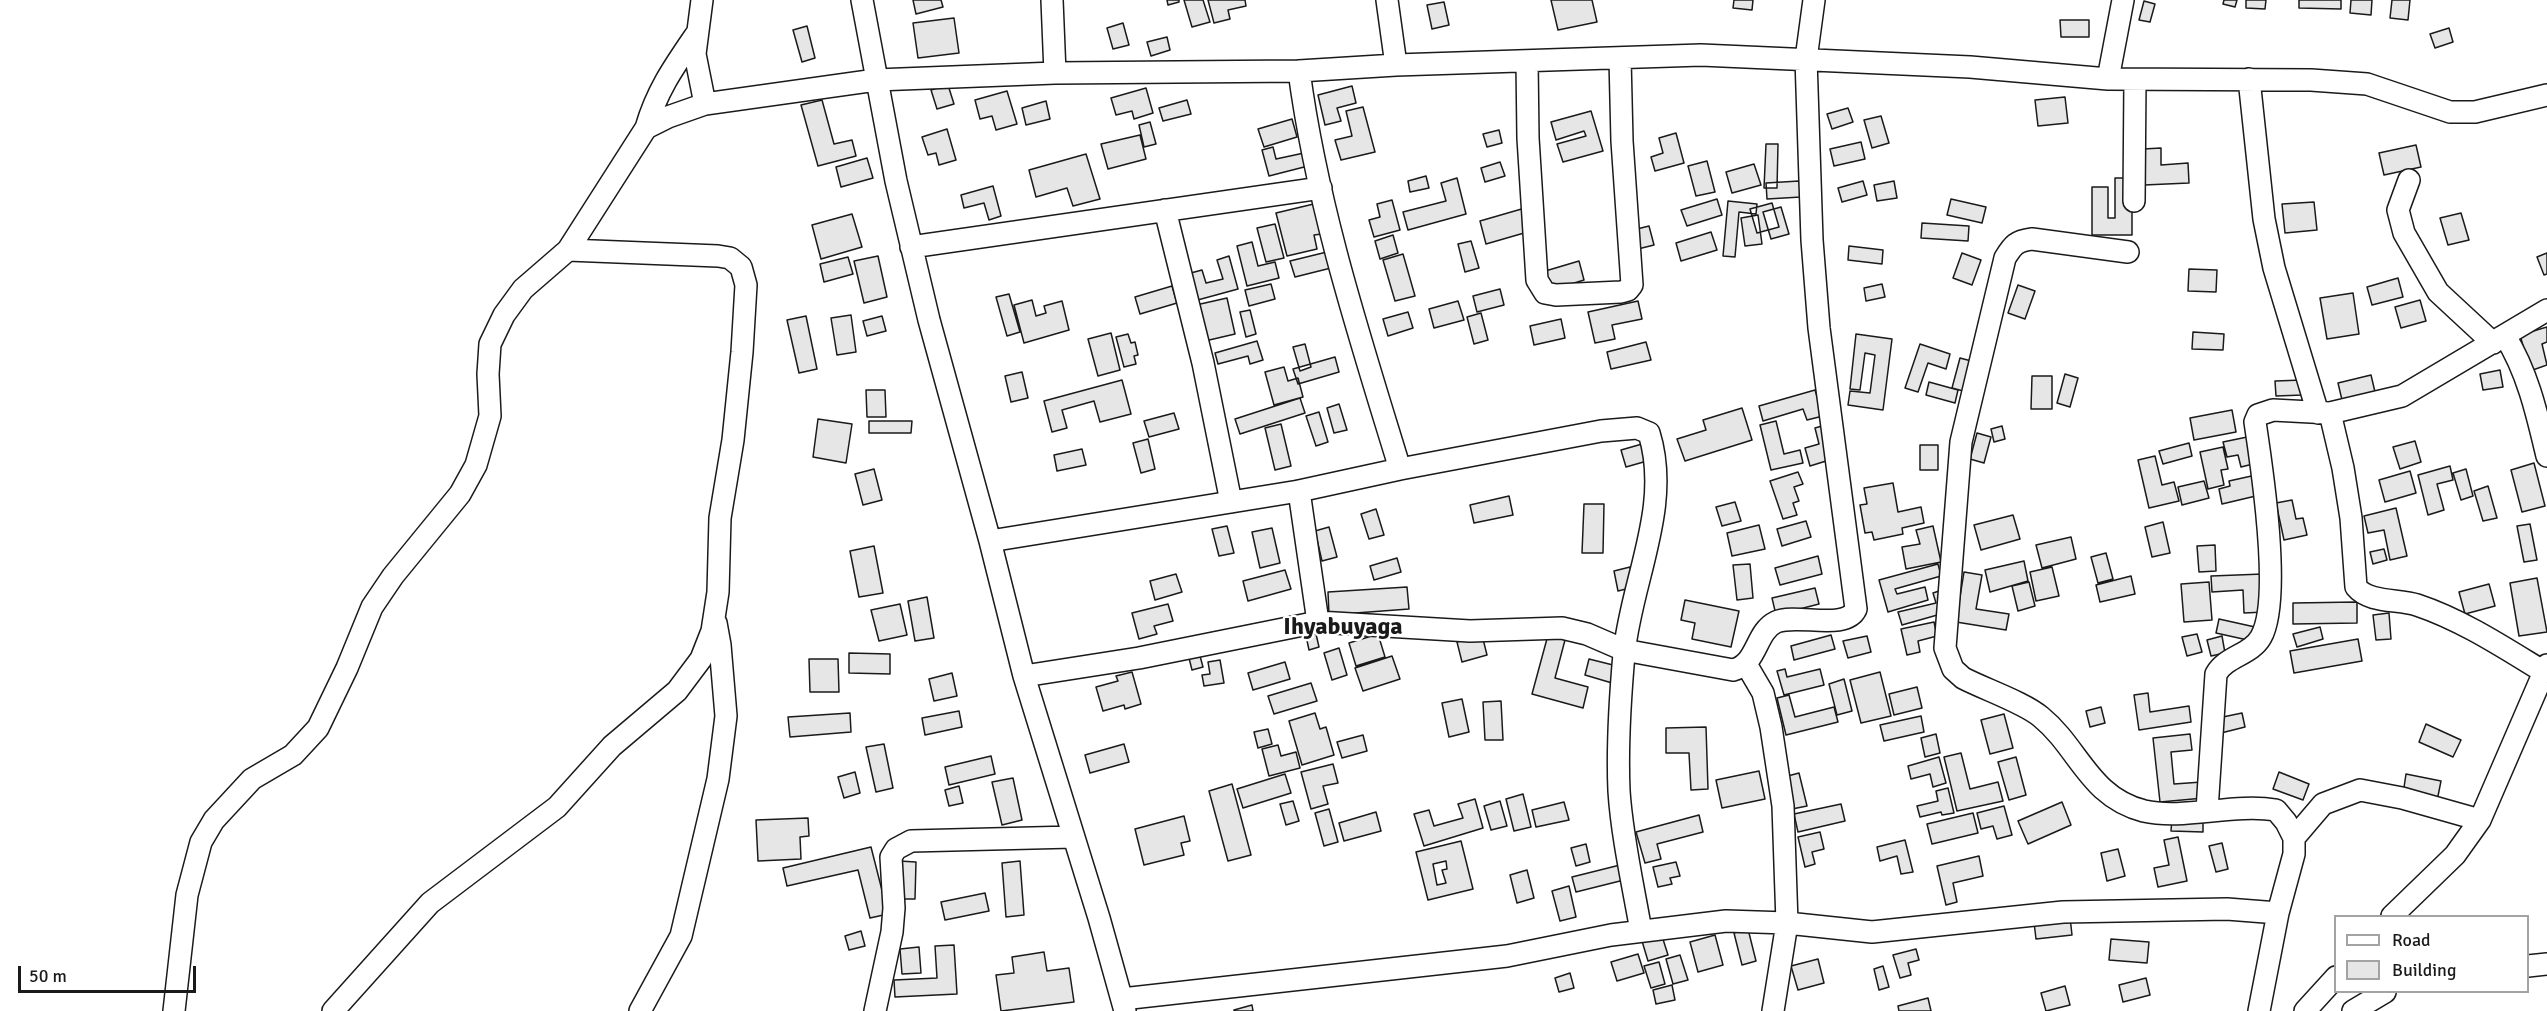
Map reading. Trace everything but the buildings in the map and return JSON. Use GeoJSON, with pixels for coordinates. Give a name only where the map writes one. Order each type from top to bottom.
{"type":"FeatureCollection","features":[{"type":"Feature","properties":{"kind":"street"},"geometry":{"type":"LineString","coordinates":[[702,0],[696,54],[705,104]]}},
{"type":"Feature","properties":{"kind":"street"},"geometry":{"type":"LineString","coordinates":[[862,0],[876,80],[911,247],[1024,676],[1123,1005],[1507,956],[1641,931],[1726,921],[1787,923],[1872,932],[2063,912],[2228,909],[2278,913]]}},
{"type":"Feature","properties":{"kind":"street"},"geometry":{"type":"LineString","coordinates":[[1052,0],[1055,73]]}},
{"type":"Feature","properties":{"kind":"street"},"geometry":{"type":"LineString","coordinates":[[1387,0],[1396,65]]}},
{"type":"Feature","properties":{"kind":"street"},"geometry":{"type":"LineString","coordinates":[[1024,676],[1139,658],[1318,622],[1470,631],[1562,628],[1587,634],[1624,650],[1725,669],[1740,668],[1746,664],[1764,634],[1776,622],[1844,620],[1853,615],[1856,609],[1819,328],[1812,240],[1806,59],[1814,0]]}},
{"type":"Feature","properties":{"kind":"street"},"geometry":{"type":"LineString","coordinates":[[2108,79],[2122,0]]}},
{"type":"Feature","properties":{"kind":"street"},"geometry":{"type":"LineString","coordinates":[[174,1011],[187,895],[201,842],[214,820],[252,779],[293,755],[318,728],[347,668],[372,607],[393,576],[460,494],[476,465],[490,416],[488,374],[490,344],[504,315],[523,289],[568,250],[646,128],[661,85],[697,33]]}},
{"type":"Feature","properties":{"kind":"street"},"geometry":{"type":"LineString","coordinates":[[646,128],[705,104],[876,80],[1055,73],[1299,71],[1396,65],[1701,55],[1970,67],[2108,79],[2311,80],[2367,84],[2450,111],[2475,112],[2547,95]]}},
{"type":"Feature","properties":{"kind":"street"},"geometry":{"type":"LineString","coordinates":[[1527,61],[1528,138],[1537,280],[1545,293],[1556,295],[1621,292],[1628,290],[1632,285],[1622,141],[1620,58]]}},
{"type":"Feature","properties":{"kind":"street"},"geometry":{"type":"LineString","coordinates":[[1299,71],[1306,121],[1321,188],[1362,344],[1400,469]]}},
{"type":"Feature","properties":{"kind":"street"},"geometry":{"type":"LineString","coordinates":[[2134,201],[2135,80]]}},
{"type":"Feature","properties":{"kind":"street"},"geometry":{"type":"LineString","coordinates":[[2249,80],[2264,219],[2274,268],[2343,468],[2351,518],[2355,581],[2360,592],[2365,596],[2415,604],[2483,634],[2545,668],[2480,820],[2455,855],[2393,915]]}},
{"type":"Feature","properties":{"kind":"street"},"geometry":{"type":"LineString","coordinates":[[2409,180],[2398,210],[2400,225],[2438,292],[2516,354],[2528,381],[2547,456]]}},
{"type":"Feature","properties":{"kind":"street"},"geometry":{"type":"LineString","coordinates":[[911,247],[1321,188]]}},
{"type":"Feature","properties":{"kind":"street"},"geometry":{"type":"LineString","coordinates":[[1165,210],[1203,363],[1231,502]]}},
{"type":"Feature","properties":{"kind":"street"},"geometry":{"type":"LineString","coordinates":[[2128,252],[2032,239],[2020,240],[2013,245],[2006,258],[1961,442],[1946,648],[1953,669],[1963,678],[2038,714],[2052,726],[2099,788],[2143,811],[2171,814],[2206,810],[2261,808],[2276,810],[2286,822],[2294,838],[2294,854],[2278,913],[2259,1011]]}},
{"type":"Feature","properties":{"kind":"street"},"geometry":{"type":"LineString","coordinates":[[333,1011],[430,903],[557,807],[612,746],[677,691],[708,645],[718,592],[720,518],[733,440],[742,352],[746,285],[744,273],[737,262],[718,256],[568,250]]}},
{"type":"Feature","properties":{"kind":"street"},"geometry":{"type":"LineString","coordinates":[[2206,810],[2216,674],[2224,664],[2250,649],[2260,639],[2265,630],[2270,593],[2269,536],[2255,422],[2258,416],[2265,411],[2299,410],[2324,413],[2402,396],[2547,310]]}},
{"type":"Feature","properties":{"kind":"street"},"geometry":{"type":"LineString","coordinates":[[990,541],[1299,491],[1400,469],[1601,431],[1637,428],[1649,434],[1654,451],[1656,484],[1651,528],[1624,650],[1617,734],[1619,793],[1641,931]]}},
{"type":"Feature","properties":{"kind":"street"},"geometry":{"type":"LineString","coordinates":[[1299,491],[1318,622]]}},
{"type":"Feature","properties":{"kind":"street"},"geometry":{"type":"LineString","coordinates":[[640,1011],[681,936],[718,778],[726,716],[720,645],[714,615]]}},
{"type":"Feature","properties":{"kind":"street"},"geometry":{"type":"LineString","coordinates":[[1746,664],[1763,693],[1779,768],[1784,806],[1787,923],[1773,1011]]}},
{"type":"Feature","properties":{"kind":"street"},"geometry":{"type":"LineString","coordinates":[[2294,838],[2323,804],[2360,790],[2394,795],[2480,820]]}},
{"type":"Feature","properties":{"kind":"street"},"geometry":{"type":"LineString","coordinates":[[875,1011],[892,932],[894,908],[891,856],[896,849],[911,841],[1073,837]]}},
{"type":"Feature","properties":{"kind":"street"},"geometry":{"type":"LineString","coordinates":[[2529,966],[2547,964]]}},
{"type":"Feature","properties":{"kind":"street"},"geometry":{"type":"LineString","coordinates":[[2306,1011],[2334,979]]}},
{"type":"Feature","properties":{"kind":"street"},"geometry":{"type":"LineString","coordinates":[[2353,1011],[2383,993]]}},
{"type":"Feature","properties":{"kind":"district","name":"Ihyabuyaga"},"geometry":{"type":"Point","coordinates":[1343,628]}}]}
